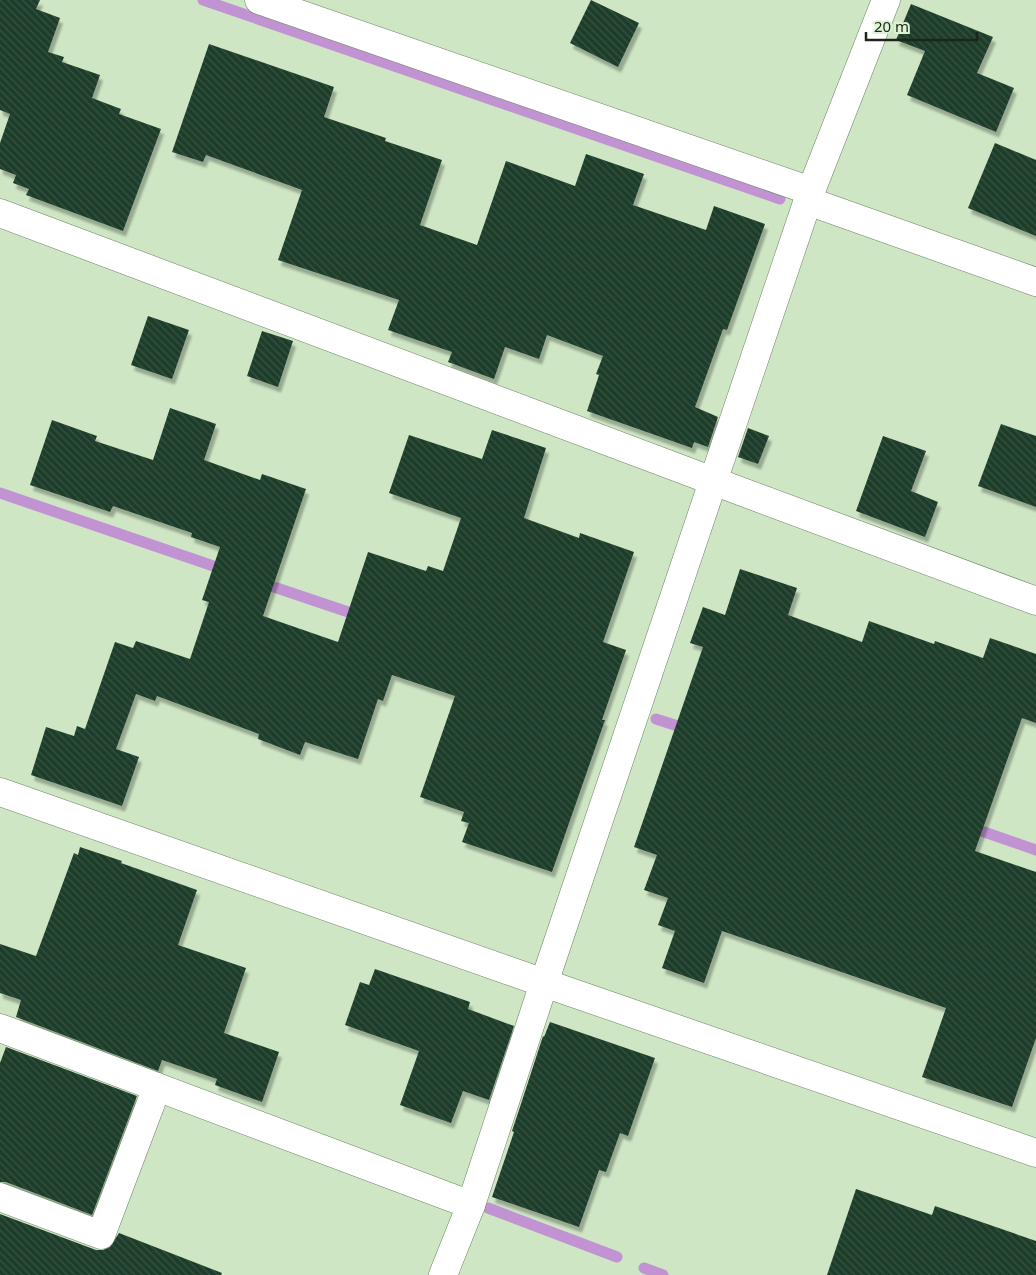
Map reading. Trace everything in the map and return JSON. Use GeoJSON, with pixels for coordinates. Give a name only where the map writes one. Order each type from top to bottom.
{"type":"FeatureCollection","features":[{"type":"Feature","properties":{"kind":"street"},"geometry":{"type":"LineString","coordinates":[[259,0],[810,196],[1036,282]]}},
{"type":"Feature","properties":{"kind":"street"},"geometry":{"type":"LineString","coordinates":[[443,1275],[471,1205],[544,983],[810,196],[886,0]]}},
{"type":"Feature","properties":{"kind":"street"},"geometry":{"type":"LineString","coordinates":[[0,213],[1036,601]]}},
{"type":"Feature","properties":{"kind":"street"},"geometry":{"type":"LineString","coordinates":[[0,792],[1036,1153]]}},
{"type":"Feature","properties":{"kind":"street"},"geometry":{"type":"LineString","coordinates":[[0,1028],[471,1205]]}},
{"type":"Feature","properties":{"kind":"street"},"geometry":{"type":"LineString","coordinates":[[0,1196],[102,1235],[157,1087]]}},
{"type":"Feature","properties":{"kind":"building"},"geometry":{"type":"Polygon","coordinates":[[[0,0],[40,0],[36,9],[60,18],[48,52],[64,57],[62,62],[100,75],[92,98],[121,109],[119,114],[161,129],[123,231],[26,195],[29,189],[13,183],[16,175],[0,169],[0,143],[10,114],[0,110],[0,0]]]}},
{"type":"Feature","properties":{"kind":"building"},"geometry":{"type":"Polygon","coordinates":[[[591,0],[639,23],[618,67],[570,43],[591,0]]]}},
{"type":"Feature","properties":{"kind":"building"},"geometry":{"type":"Polygon","coordinates":[[[911,4],[993,37],[977,73],[1014,88],[996,132],[907,95],[925,51],[896,40],[911,4]]]}},
{"type":"Feature","properties":{"kind":"building"},"geometry":{"type":"Polygon","coordinates":[[[209,44],[334,87],[324,117],[386,138],[385,141],[442,160],[420,225],[477,245],[506,161],[575,186],[586,154],[644,174],[633,205],[706,230],[714,206],[765,224],[727,330],[723,329],[695,407],[718,417],[708,447],[694,442],[692,448],[587,411],[599,375],[596,374],[603,356],[547,335],[539,359],[505,347],[494,379],[448,362],[452,352],[388,330],[399,300],[278,260],[302,190],[206,155],[203,162],[172,152],[209,44]]]}},
{"type":"Feature","properties":{"kind":"building"},"geometry":{"type":"Polygon","coordinates":[[[995,143],[1036,160],[1036,236],[968,208],[995,143]]]}},
{"type":"Feature","properties":{"kind":"building"},"geometry":{"type":"Polygon","coordinates":[[[148,316],[189,330],[172,379],[131,365],[148,316]]]}},
{"type":"Feature","properties":{"kind":"building"},"geometry":{"type":"Polygon","coordinates":[[[262,331],[293,341],[278,387],[247,376],[262,331]]]}},
{"type":"Feature","properties":{"kind":"building"},"geometry":{"type":"Polygon","coordinates":[[[170,408],[216,424],[204,460],[260,480],[262,474],[306,489],[263,616],[338,642],[368,552],[426,571],[428,566],[443,571],[461,518],[389,493],[409,435],[482,459],[492,430],[546,448],[524,518],[579,538],[580,533],[634,552],[603,642],[626,650],[602,720],[605,720],[552,872],[462,842],[469,823],[461,821],[464,812],[420,797],[455,696],[392,675],[383,701],[378,699],[358,759],[305,742],[300,755],[258,739],[259,734],[157,696],[155,701],[136,694],[116,749],[139,757],[122,806],[31,775],[46,727],[74,736],[77,726],[85,729],[115,642],[133,648],[136,641],[190,659],[209,602],[202,600],[220,547],[191,537],[192,533],[113,506],[110,512],[30,485],[52,420],[97,436],[95,441],[153,460],[170,408]]]}},
{"type":"Feature","properties":{"kind":"building"},"geometry":{"type":"Polygon","coordinates":[[[1001,424],[1036,436],[1036,507],[978,486],[1001,424]]]}},
{"type":"Feature","properties":{"kind":"building"},"geometry":{"type":"Polygon","coordinates":[[[748,428],[769,436],[758,464],[738,457],[748,428]]]}},
{"type":"Feature","properties":{"kind":"building"},"geometry":{"type":"Polygon","coordinates":[[[883,436],[926,451],[911,491],[938,502],[925,537],[856,511],[883,436]]]}},
{"type":"Feature","properties":{"kind":"building"},"geometry":{"type":"Polygon","coordinates":[[[740,569],[797,588],[788,615],[862,642],[869,621],[934,644],[935,641],[983,658],[990,638],[1036,654],[1036,723],[1022,718],[975,851],[1036,872],[1036,1038],[1012,1107],[922,1077],[946,1008],[722,931],[704,983],[662,968],[675,931],[658,925],[668,898],[644,890],[657,855],[634,847],[703,647],[690,643],[703,607],[725,615],[740,569]]]}},
{"type":"Feature","properties":{"kind":"building"},"geometry":{"type":"Polygon","coordinates":[[[80,847],[197,890],[178,945],[246,968],[224,1033],[279,1052],[262,1102],[215,1085],[217,1079],[162,1060],[158,1071],[16,1017],[21,1000],[0,993],[0,944],[36,956],[74,853],[78,855],[80,847]]]}},
{"type":"Feature","properties":{"kind":"building"},"geometry":{"type":"Polygon","coordinates":[[[375,969],[470,1002],[468,1009],[514,1026],[489,1100],[463,1091],[451,1123],[400,1105],[419,1051],[345,1025],[360,982],[369,985],[375,969]]]}},
{"type":"Feature","properties":{"kind":"building"},"geometry":{"type":"Polygon","coordinates":[[[550,1022],[655,1058],[628,1136],[620,1133],[606,1172],[599,1170],[579,1227],[492,1197],[543,1036],[550,1022]]]}},
{"type":"Feature","properties":{"kind":"building"},"geometry":{"type":"Polygon","coordinates":[[[6,1047],[137,1096],[92,1215],[6,1182],[0,1182],[0,1063],[6,1047]]]}},
{"type":"Feature","properties":{"kind":"building"},"geometry":{"type":"Polygon","coordinates":[[[856,1189],[932,1215],[935,1206],[1036,1241],[1036,1275],[827,1275],[856,1189]]]}},
{"type":"Feature","properties":{"kind":"building"},"geometry":{"type":"Polygon","coordinates":[[[0,1214],[96,1250],[110,1247],[119,1233],[222,1273],[221,1275],[0,1275],[0,1214]]]}},
{"type":"Feature","properties":{"kind":"waterway"},"geometry":{"type":"LineString","coordinates":[[203,0],[780,199]]}},
{"type":"Feature","properties":{"kind":"waterway"},"geometry":{"type":"LineString","coordinates":[[0,493],[228,571]]}},
{"type":"Feature","properties":{"kind":"waterway"},"geometry":{"type":"LineString","coordinates":[[259,582],[363,617]]}},
{"type":"Feature","properties":{"kind":"waterway"},"geometry":{"type":"LineString","coordinates":[[656,719],[690,730]]}},
{"type":"Feature","properties":{"kind":"waterway"},"geometry":{"type":"LineString","coordinates":[[967,826],[1036,850]]}},
{"type":"Feature","properties":{"kind":"waterway"},"geometry":{"type":"LineString","coordinates":[[488,1208],[617,1257]]}},
{"type":"Feature","properties":{"kind":"waterway"},"geometry":{"type":"LineString","coordinates":[[644,1268],[663,1275]]}}]}
